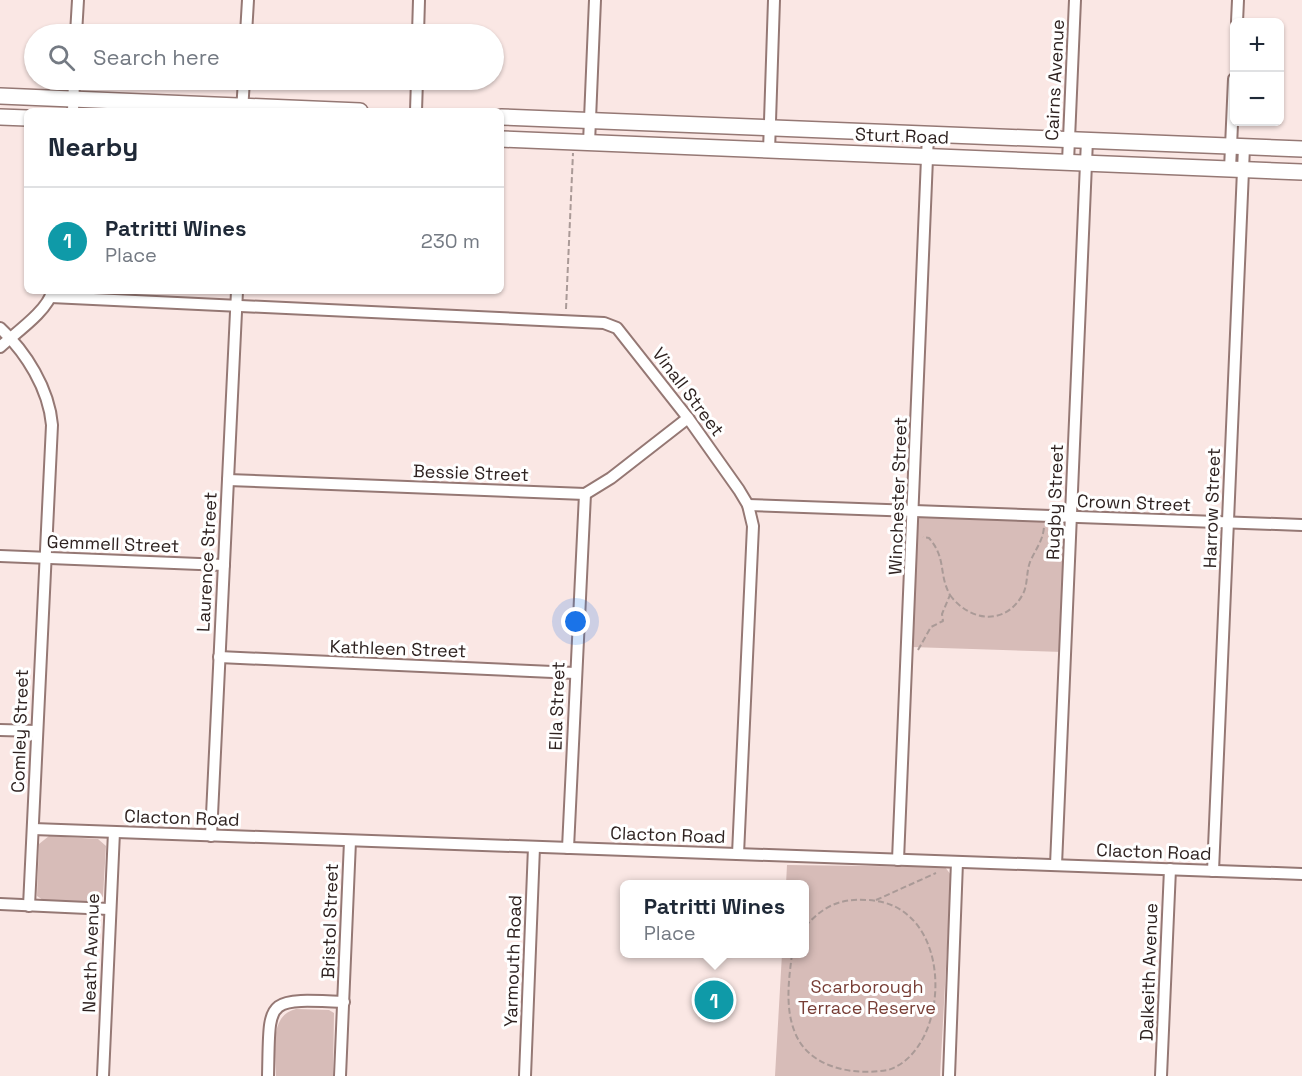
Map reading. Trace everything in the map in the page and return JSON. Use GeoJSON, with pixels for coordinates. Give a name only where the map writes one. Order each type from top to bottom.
{"type":"FeatureCollection","features":[{"type":"Feature","properties":{"kind":"main road"},"geometry":{"type":"LineString","coordinates":[[0,96],[67,105],[244,108]]}},
{"type":"Feature","properties":{"kind":"main road"},"geometry":{"type":"LineString","coordinates":[[0,117],[24,118]]}},
{"type":"Feature","properties":{"kind":"main road","name":"Sturt Road"},"geometry":{"type":"LineString","coordinates":[[504,117],[1302,149]]}},
{"type":"Feature","properties":{"kind":"main road","name":"Sturt Road"},"geometry":{"type":"LineString","coordinates":[[504,139],[1302,172]]}},
{"type":"Feature","properties":{"kind":"street"},"geometry":{"type":"LineString","coordinates":[[77,24],[78,0]]}},
{"type":"Feature","properties":{"kind":"street"},"geometry":{"type":"LineString","coordinates":[[247,24],[248,0]]}},
{"type":"Feature","properties":{"kind":"street"},"geometry":{"type":"LineString","coordinates":[[418,24],[419,0]]}},
{"type":"Feature","properties":{"kind":"street"},"geometry":{"type":"LineString","coordinates":[[589,143],[595,0]]}},
{"type":"Feature","properties":{"kind":"street"},"geometry":{"type":"LineString","coordinates":[[769,151],[774,0]]}},
{"type":"Feature","properties":{"kind":"street","name":"Cairns Avenue"},"geometry":{"type":"LineString","coordinates":[[1068,162],[1075,0]]}},
{"type":"Feature","properties":{"kind":"street"},"geometry":{"type":"LineString","coordinates":[[1237,18],[1238,0]]}},
{"type":"Feature","properties":{"kind":"street"},"geometry":{"type":"LineString","coordinates":[[67,105],[71,90]]}},
{"type":"Feature","properties":{"kind":"street"},"geometry":{"type":"LineString","coordinates":[[244,90],[244,108]]}},
{"type":"Feature","properties":{"kind":"street"},"geometry":{"type":"LineString","coordinates":[[416,108],[417,90]]}},
{"type":"Feature","properties":{"kind":"street","name":"Harrow Street"},"geometry":{"type":"LineString","coordinates":[[1213,871],[1228,523],[1237,170],[1236,126]]}},
{"type":"Feature","properties":{"kind":"street","name":"Winchester Street"},"geometry":{"type":"LineString","coordinates":[[898,860],[928,134]]}},
{"type":"Feature","properties":{"kind":"street","name":"Rugby Street"},"geometry":{"type":"LineString","coordinates":[[1056,865],[1087,140]]}},
{"type":"Feature","properties":{"kind":"street"},"geometry":{"type":"LineString","coordinates":[[0,346],[34,317],[51,294]]}},
{"type":"Feature","properties":{"kind":"street","name":"Vinall Street"},"geometry":{"type":"LineString","coordinates":[[51,294],[237,307],[604,323],[616,328],[688,418],[748,505],[753,526],[738,854]]}},
{"type":"Feature","properties":{"kind":"street","name":"Laurence Street"},"geometry":{"type":"LineString","coordinates":[[211,836],[237,294]]}},
{"type":"Feature","properties":{"kind":"street","name":"Comley Street"},"geometry":{"type":"LineString","coordinates":[[0,328],[10,338],[40,381],[51,417],[29,906]]}},
{"type":"Feature","properties":{"kind":"street"},"geometry":{"type":"LineString","coordinates":[[585,494],[612,478],[688,418]]}},
{"type":"Feature","properties":{"kind":"street","name":"Bessie Street"},"geometry":{"type":"LineString","coordinates":[[228,480],[585,494]]}},
{"type":"Feature","properties":{"kind":"street","name":"Ella Street"},"geometry":{"type":"LineString","coordinates":[[568,848],[585,494]]}},
{"type":"Feature","properties":{"kind":"street","name":"Crown Street"},"geometry":{"type":"LineString","coordinates":[[748,505],[1302,525]]}},
{"type":"Feature","properties":{"kind":"street","name":"Gemmell Street"},"geometry":{"type":"LineString","coordinates":[[0,556],[224,565]]}},
{"type":"Feature","properties":{"kind":"street","name":"Kathleen Street"},"geometry":{"type":"LineString","coordinates":[[219,657],[575,673]]}},
{"type":"Feature","properties":{"kind":"street"},"geometry":{"type":"LineString","coordinates":[[0,730],[37,731]]}},
{"type":"Feature","properties":{"kind":"street","name":"Clacton Road"},"geometry":{"type":"LineString","coordinates":[[33,829],[898,860],[957,865],[1056,865],[1302,874]]}},
{"type":"Feature","properties":{"kind":"street","name":"Neath Avenue"},"geometry":{"type":"LineString","coordinates":[[103,1076],[114,832]]}},
{"type":"Feature","properties":{"kind":"street","name":"Bristol Street"},"geometry":{"type":"LineString","coordinates":[[340,1076],[350,841]]}},
{"type":"Feature","properties":{"kind":"street","name":"Yarmouth Road"},"geometry":{"type":"LineString","coordinates":[[525,1076],[534,847]]}},
{"type":"Feature","properties":{"kind":"street"},"geometry":{"type":"LineString","coordinates":[[949,1076],[957,865]]}},
{"type":"Feature","properties":{"kind":"street","name":"Dalkeith Avenue"},"geometry":{"type":"LineString","coordinates":[[1161,1076],[1170,869]]}},
{"type":"Feature","properties":{"kind":"street"},"geometry":{"type":"LineString","coordinates":[[0,904],[109,909]]}},
{"type":"Feature","properties":{"kind":"street","name":"Bristol Street"},"geometry":{"type":"LineString","coordinates":[[268,1076],[270,1020],[274,1009],[283,1002],[294,999],[344,1002]]}},
{"type":"Feature","properties":{"kind":"path"},"geometry":{"type":"LineString","coordinates":[[566,321],[573,142]]}},
{"type":"Feature","properties":{"kind":"path"},"geometry":{"type":"LineString","coordinates":[[923,537],[929,538],[942,558],[944,583],[959,607],[978,616],[992,617],[1006,612],[1023,594],[1029,566],[1039,546],[1044,528]]}},
{"type":"Feature","properties":{"kind":"path"},"geometry":{"type":"LineString","coordinates":[[918,650],[931,627],[943,621],[944,606],[950,594]]}},
{"type":"Feature","properties":{"kind":"path"},"geometry":{"type":"LineString","coordinates":[[876,900],[957,865]]}},
{"type":"Feature","properties":{"kind":"path"},"geometry":{"type":"LineString","coordinates":[[792,958],[788,994],[794,1032],[807,1052],[828,1066],[853,1076],[872,1075],[895,1068],[925,1038],[933,1004],[934,967],[930,946],[918,922],[898,907],[876,900],[852,899],[834,903],[822,909],[809,923]]}},
{"type":"Feature","properties":{"kind":"green space"},"geometry":{"type":"Polygon","coordinates":[[[916,511],[1069,517],[1063,652],[911,647],[916,511]]]}},
{"type":"Feature","properties":{"kind":"green space"},"geometry":{"type":"Polygon","coordinates":[[[49,836],[98,839],[106,846],[103,896],[98,904],[46,902],[37,896],[39,844],[49,836]]]}},
{"type":"Feature","properties":{"kind":"green space","name":"Scarborough Terrace Reserve"},"geometry":{"type":"Polygon","coordinates":[[[787,865],[945,867],[951,875],[940,1076],[775,1076],[782,958],[809,958],[809,880],[786,880],[787,865]]]}},
{"type":"Feature","properties":{"kind":"green space"},"geometry":{"type":"Polygon","coordinates":[[[296,1009],[329,1010],[334,1013],[333,1076],[276,1076],[277,1027],[287,1013],[296,1009]]]}},
{"type":"Feature","properties":{"kind":"place","name":"Patritti Wines"},"geometry":{"type":"Point","coordinates":[714,1000]}}]}
